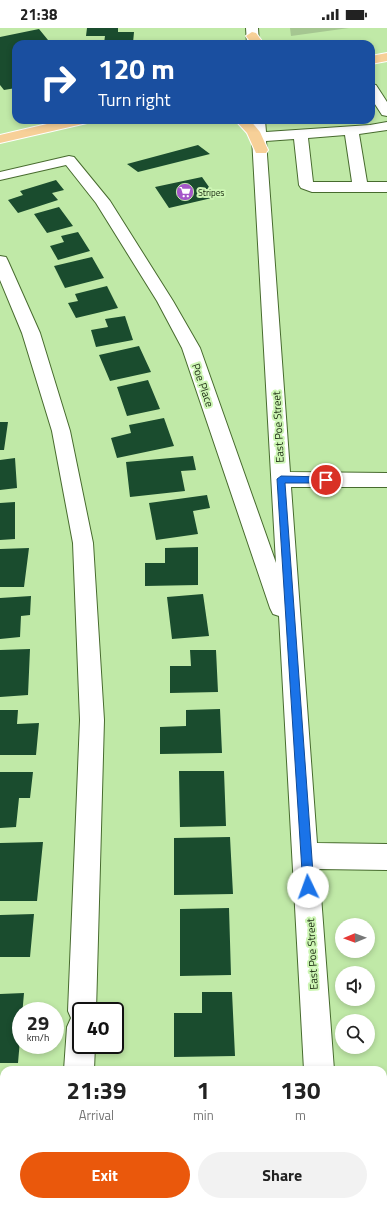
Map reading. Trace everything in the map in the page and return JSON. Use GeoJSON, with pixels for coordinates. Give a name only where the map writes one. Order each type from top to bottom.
{"type":"FeatureCollection","features":[{"type":"Feature","properties":{"kind":"main road"},"geometry":{"type":"LineString","coordinates":[[375,59],[387,57]]}},
{"type":"Feature","properties":{"kind":"main road"},"geometry":{"type":"LineString","coordinates":[[0,139],[65,124]]}},
{"type":"Feature","properties":{"kind":"main road"},"geometry":{"type":"LineString","coordinates":[[246,124],[253,132],[260,136]]}},
{"type":"Feature","properties":{"kind":"street"},"geometry":{"type":"LineString","coordinates":[[375,94],[387,112]]}},
{"type":"Feature","properties":{"kind":"street"},"geometry":{"type":"LineString","coordinates":[[260,136],[351,131],[387,126]]}},
{"type":"Feature","properties":{"kind":"street"},"geometry":{"type":"LineString","coordinates":[[351,131],[360,187]]}},
{"type":"Feature","properties":{"kind":"street"},"geometry":{"type":"LineString","coordinates":[[301,134],[306,184],[312,187],[387,187]]}},
{"type":"Feature","properties":{"kind":"street","name":"East Poe Street"},"geometry":{"type":"LineString","coordinates":[[260,136],[290,633],[319,1066]]}},
{"type":"Feature","properties":{"kind":"street","name":"Poe Place"},"geometry":{"type":"LineString","coordinates":[[0,176],[69,160],[102,201],[165,301],[190,348],[290,633]]}},
{"type":"Feature","properties":{"kind":"street"},"geometry":{"type":"LineString","coordinates":[[0,261],[31,333],[61,431],[83,542],[92,720],[82,1002]]}},
{"type":"Feature","properties":{"kind":"street"},"geometry":{"type":"LineString","coordinates":[[281,479],[387,480]]}},
{"type":"Feature","properties":{"kind":"street"},"geometry":{"type":"LineString","coordinates":[[306,856],[387,857]]}},
{"type":"Feature","properties":{"kind":"street"},"geometry":{"type":"LineString","coordinates":[[79,1066],[80,1054]]}},
{"type":"Feature","properties":{"kind":"green space"},"geometry":{"type":"Polygon","coordinates":[[[290,28],[349,28],[291,36],[290,28]]]}},
{"type":"Feature","properties":{"kind":"building"},"geometry":{"type":"Polygon","coordinates":[[[87,28],[118,28],[118,32],[134,32],[133,40],[104,40],[105,36],[86,36],[87,28]]]}},
{"type":"Feature","properties":{"kind":"building"},"geometry":{"type":"Polygon","coordinates":[[[39,29],[48,40],[12,40],[12,89],[4,90],[0,85],[0,37],[39,29]]]}},
{"type":"Feature","properties":{"kind":"building","name":"Stripes"},"geometry":{"type":"Polygon","coordinates":[[[198,145],[210,154],[138,172],[127,164],[198,145]]]}},
{"type":"Feature","properties":{"kind":"building","name":"Stripes"},"geometry":{"type":"Polygon","coordinates":[[[202,177],[216,197],[169,208],[155,187],[202,177]]]}},
{"type":"Feature","properties":{"kind":"building"},"geometry":{"type":"Polygon","coordinates":[[[56,180],[64,190],[52,193],[58,200],[18,213],[8,200],[23,195],[20,191],[56,180]]]}},
{"type":"Feature","properties":{"kind":"building"},"geometry":{"type":"Polygon","coordinates":[[[59,207],[73,226],[47,233],[34,214],[59,207]]]}},
{"type":"Feature","properties":{"kind":"building"},"geometry":{"type":"Polygon","coordinates":[[[78,232],[90,251],[58,260],[50,246],[64,242],[61,236],[78,232]]]}},
{"type":"Feature","properties":{"kind":"building"},"geometry":{"type":"Polygon","coordinates":[[[92,257],[104,278],[65,288],[54,266],[92,257]]]}},
{"type":"Feature","properties":{"kind":"building"},"geometry":{"type":"Polygon","coordinates":[[[107,286],[118,308],[76,318],[68,303],[78,301],[75,294],[107,286]]]}},
{"type":"Feature","properties":{"kind":"building"},"geometry":{"type":"Polygon","coordinates":[[[125,316],[133,340],[96,347],[91,330],[108,327],[105,319],[125,316]]]}},
{"type":"Feature","properties":{"kind":"building"},"geometry":{"type":"Polygon","coordinates":[[[139,346],[151,372],[110,381],[99,355],[139,346]]]}},
{"type":"Feature","properties":{"kind":"building"},"geometry":{"type":"Polygon","coordinates":[[[148,380],[160,409],[127,416],[117,387],[148,380]]]}},
{"type":"Feature","properties":{"kind":"building"},"geometry":{"type":"Polygon","coordinates":[[[164,418],[174,446],[117,458],[111,438],[131,433],[129,425],[164,418]]]}},
{"type":"Feature","properties":{"kind":"building"},"geometry":{"type":"Polygon","coordinates":[[[0,422],[8,422],[4,450],[0,450],[0,422]]]}},
{"type":"Feature","properties":{"kind":"building"},"geometry":{"type":"Polygon","coordinates":[[[193,456],[196,470],[181,471],[185,491],[130,497],[126,462],[193,456]]]}},
{"type":"Feature","properties":{"kind":"building"},"geometry":{"type":"Polygon","coordinates":[[[15,458],[17,488],[0,490],[0,460],[15,458]]]}},
{"type":"Feature","properties":{"kind":"building"},"geometry":{"type":"Polygon","coordinates":[[[207,495],[210,508],[193,511],[198,534],[156,540],[149,503],[207,495]]]}},
{"type":"Feature","properties":{"kind":"building"},"geometry":{"type":"Polygon","coordinates":[[[15,502],[15,539],[0,540],[0,503],[15,502]]]}},
{"type":"Feature","properties":{"kind":"building"},"geometry":{"type":"Polygon","coordinates":[[[198,547],[198,585],[145,586],[145,563],[165,563],[165,548],[198,547]]]}},
{"type":"Feature","properties":{"kind":"building"},"geometry":{"type":"Polygon","coordinates":[[[29,548],[24,587],[0,587],[0,549],[29,548]]]}},
{"type":"Feature","properties":{"kind":"building"},"geometry":{"type":"Polygon","coordinates":[[[203,594],[209,636],[172,639],[167,597],[203,594]]]}},
{"type":"Feature","properties":{"kind":"building"},"geometry":{"type":"Polygon","coordinates":[[[31,596],[30,615],[21,616],[20,637],[0,639],[0,598],[31,596]]]}},
{"type":"Feature","properties":{"kind":"building"},"geometry":{"type":"Polygon","coordinates":[[[30,649],[28,695],[0,697],[0,650],[30,649]]]}},
{"type":"Feature","properties":{"kind":"building"},"geometry":{"type":"Polygon","coordinates":[[[190,650],[216,650],[218,692],[170,693],[170,666],[191,666],[190,650]]]}},
{"type":"Feature","properties":{"kind":"building"},"geometry":{"type":"Polygon","coordinates":[[[220,709],[222,753],[160,754],[160,727],[186,726],[186,710],[220,709]]]}},
{"type":"Feature","properties":{"kind":"building"},"geometry":{"type":"Polygon","coordinates":[[[0,710],[18,710],[17,724],[39,723],[36,755],[0,755],[0,710]]]}},
{"type":"Feature","properties":{"kind":"building"},"geometry":{"type":"Polygon","coordinates":[[[179,771],[224,771],[226,826],[180,827],[179,771]]]}},
{"type":"Feature","properties":{"kind":"building"},"geometry":{"type":"Polygon","coordinates":[[[0,772],[33,772],[30,798],[19,798],[16,827],[0,828],[0,772]]]}},
{"type":"Feature","properties":{"kind":"building"},"geometry":{"type":"Polygon","coordinates":[[[230,837],[233,894],[174,895],[174,838],[230,837]]]}},
{"type":"Feature","properties":{"kind":"building"},"geometry":{"type":"Polygon","coordinates":[[[43,842],[37,901],[0,901],[0,843],[43,842]]]}},
{"type":"Feature","properties":{"kind":"building"},"geometry":{"type":"Polygon","coordinates":[[[229,908],[231,975],[180,976],[180,909],[229,908]]]}},
{"type":"Feature","properties":{"kind":"building"},"geometry":{"type":"Polygon","coordinates":[[[34,914],[30,957],[0,957],[0,915],[34,914]]]}},
{"type":"Feature","properties":{"kind":"building"},"geometry":{"type":"Polygon","coordinates":[[[202,992],[232,992],[235,1056],[174,1057],[174,1013],[202,1013],[202,992]]]}},
{"type":"Feature","properties":{"kind":"building"},"geometry":{"type":"Polygon","coordinates":[[[24,993],[23,1002],[12,1002],[12,1054],[19,1054],[18,1063],[0,1063],[0,994],[24,993]]]}},
{"type":"Feature","properties":{"kind":"place","name":"Stripes"},"geometry":{"type":"Point","coordinates":[185,192]}},
{"type":"Feature","properties":{"kind":"route"},"geometry":{"type":"LineString","coordinates":[[308,887],[281,479],[326,480]]}}]}
